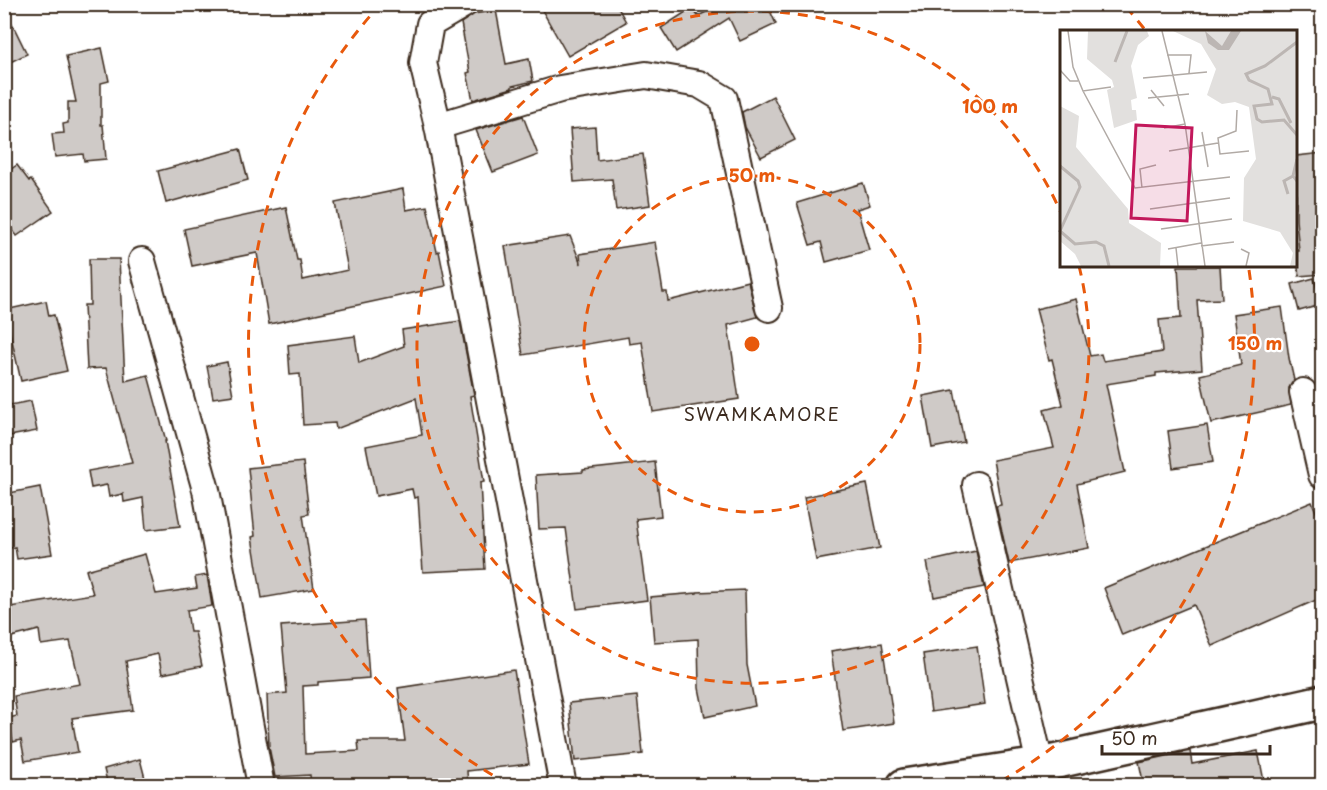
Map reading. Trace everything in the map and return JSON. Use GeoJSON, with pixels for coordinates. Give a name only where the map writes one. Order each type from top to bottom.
{"type":"FeatureCollection","features":[{"type":"Feature","properties":{"kind":"street"},"geometry":{"type":"LineString","coordinates":[[464,4],[430,24],[423,63],[438,126],[563,786]]}},
{"type":"Feature","properties":{"kind":"street"},"geometry":{"type":"LineString","coordinates":[[438,126],[560,88],[646,75],[699,84],[724,99],[769,308]]}},
{"type":"Feature","properties":{"kind":"street"},"geometry":{"type":"LineString","coordinates":[[142,261],[206,490],[261,786]]}},
{"type":"Feature","properties":{"kind":"street"},"geometry":{"type":"LineString","coordinates":[[1303,392],[1323,475]]}},
{"type":"Feature","properties":{"kind":"street"},"geometry":{"type":"LineString","coordinates":[[976,485],[1043,775]]}},
{"type":"Feature","properties":{"kind":"street"},"geometry":{"type":"LineString","coordinates":[[904,786],[1043,775],[1323,702]]}},
{"type":"Feature","properties":{"kind":"building"},"geometry":{"type":"Polygon","coordinates":[[[553,4],[616,4],[626,22],[568,56],[542,10],[553,4]]]}},
{"type":"Feature","properties":{"kind":"building"},"geometry":{"type":"Polygon","coordinates":[[[723,4],[767,4],[776,24],[740,41],[729,18],[676,52],[661,28],[692,8],[698,16],[723,4]]]}},
{"type":"Feature","properties":{"kind":"building"},"geometry":{"type":"Polygon","coordinates":[[[4,7],[27,54],[4,65],[4,7]]]}},
{"type":"Feature","properties":{"kind":"building"},"geometry":{"type":"Polygon","coordinates":[[[496,10],[506,64],[529,59],[533,81],[473,100],[461,23],[474,14],[496,10]]]}},
{"type":"Feature","properties":{"kind":"building"},"geometry":{"type":"Polygon","coordinates":[[[102,48],[109,81],[101,83],[101,125],[103,125],[106,159],[84,161],[83,154],[55,157],[52,134],[64,133],[63,124],[68,123],[68,102],[76,102],[66,56],[102,48]]]}},
{"type":"Feature","properties":{"kind":"building"},"geometry":{"type":"Polygon","coordinates":[[[773,96],[795,140],[761,157],[745,127],[742,112],[773,96]]]}},
{"type":"Feature","properties":{"kind":"building"},"geometry":{"type":"Polygon","coordinates":[[[523,116],[538,155],[493,172],[476,130],[523,116]]]}},
{"type":"Feature","properties":{"kind":"building"},"geometry":{"type":"Polygon","coordinates":[[[595,127],[597,160],[643,154],[650,205],[616,210],[612,179],[574,182],[570,129],[595,127]]]}},
{"type":"Feature","properties":{"kind":"building"},"geometry":{"type":"Polygon","coordinates":[[[240,149],[248,180],[166,203],[158,171],[240,149]]]}},
{"type":"Feature","properties":{"kind":"building"},"geometry":{"type":"Polygon","coordinates":[[[1323,153],[1323,274],[1299,276],[1297,156],[1323,153]]]}},
{"type":"Feature","properties":{"kind":"building"},"geometry":{"type":"Polygon","coordinates":[[[17,165],[53,211],[17,236],[4,218],[4,174],[17,165]]]}},
{"type":"Feature","properties":{"kind":"building"},"geometry":{"type":"Polygon","coordinates":[[[863,183],[870,205],[857,209],[869,250],[826,262],[821,242],[810,245],[797,203],[863,183]]]}},
{"type":"Feature","properties":{"kind":"building"},"geometry":{"type":"Polygon","coordinates":[[[403,189],[406,210],[427,206],[446,286],[269,324],[257,253],[192,266],[184,229],[286,207],[303,280],[348,270],[335,203],[403,189]]]}},
{"type":"Feature","properties":{"kind":"building"},"geometry":{"type":"Polygon","coordinates":[[[570,236],[581,264],[580,254],[655,242],[663,292],[667,292],[668,301],[748,281],[757,317],[728,325],[739,399],[653,412],[642,342],[629,344],[628,337],[523,355],[505,246],[570,236]]]}},
{"type":"Feature","properties":{"kind":"building"},"geometry":{"type":"Polygon","coordinates":[[[89,259],[119,259],[125,381],[148,375],[166,441],[180,526],[146,530],[143,498],[124,502],[123,494],[109,497],[107,485],[91,488],[88,471],[132,463],[106,368],[87,369],[84,305],[90,305],[89,259]]]}},
{"type":"Feature","properties":{"kind":"building"},"geometry":{"type":"Polygon","coordinates":[[[1178,267],[1220,267],[1222,299],[1197,300],[1202,369],[1156,373],[1156,376],[1106,384],[1125,472],[1077,484],[1089,548],[1009,563],[996,506],[1001,505],[993,460],[1054,448],[1044,410],[1063,405],[1052,359],[1049,360],[1036,309],[1076,299],[1090,356],[1101,354],[1103,361],[1162,352],[1159,320],[1181,318],[1178,267]]]}},
{"type":"Feature","properties":{"kind":"building"},"geometry":{"type":"Polygon","coordinates":[[[1314,278],[1321,305],[1299,311],[1292,284],[1314,278]]]}},
{"type":"Feature","properties":{"kind":"building"},"geometry":{"type":"Polygon","coordinates":[[[46,301],[49,316],[54,315],[67,371],[21,381],[5,310],[46,301]]]}},
{"type":"Feature","properties":{"kind":"building"},"geometry":{"type":"Polygon","coordinates":[[[1282,307],[1294,380],[1289,388],[1291,405],[1211,423],[1200,375],[1241,365],[1234,314],[1282,307]]]}},
{"type":"Feature","properties":{"kind":"building"},"geometry":{"type":"Polygon","coordinates":[[[460,321],[474,395],[470,396],[484,482],[480,483],[485,569],[423,572],[418,497],[414,498],[412,489],[376,496],[366,446],[422,435],[416,398],[336,429],[335,423],[303,425],[300,374],[290,375],[288,345],[355,336],[359,363],[404,346],[402,330],[460,321]]]}},
{"type":"Feature","properties":{"kind":"building"},"geometry":{"type":"Polygon","coordinates":[[[227,362],[233,395],[213,398],[207,366],[227,362]]]}},
{"type":"Feature","properties":{"kind":"building"},"geometry":{"type":"Polygon","coordinates":[[[954,390],[964,442],[932,448],[923,396],[954,390]]]}},
{"type":"Feature","properties":{"kind":"building"},"geometry":{"type":"Polygon","coordinates":[[[31,401],[37,431],[4,437],[4,406],[31,401]]]}},
{"type":"Feature","properties":{"kind":"building"},"geometry":{"type":"Polygon","coordinates":[[[1207,425],[1213,462],[1173,468],[1168,431],[1207,425]]]}},
{"type":"Feature","properties":{"kind":"building"},"geometry":{"type":"Polygon","coordinates":[[[303,462],[309,514],[303,515],[314,589],[262,598],[252,537],[255,536],[248,468],[303,462]]]}},
{"type":"Feature","properties":{"kind":"building"},"geometry":{"type":"Polygon","coordinates":[[[655,462],[661,516],[636,519],[647,600],[577,609],[566,528],[539,529],[536,475],[583,472],[583,470],[655,462]]]}},
{"type":"Feature","properties":{"kind":"building"},"geometry":{"type":"Polygon","coordinates":[[[867,484],[880,548],[816,560],[804,497],[867,484]]]}},
{"type":"Feature","properties":{"kind":"building"},"geometry":{"type":"Polygon","coordinates":[[[40,487],[52,554],[17,559],[15,547],[6,549],[4,494],[40,487]]]}},
{"type":"Feature","properties":{"kind":"building"},"geometry":{"type":"Polygon","coordinates":[[[1312,502],[1323,529],[1323,597],[1212,646],[1194,605],[1122,635],[1104,588],[1312,502]]]}},
{"type":"Feature","properties":{"kind":"building"},"geometry":{"type":"Polygon","coordinates":[[[976,551],[984,587],[934,597],[927,562],[976,551]]]}},
{"type":"Feature","properties":{"kind":"building"},"geometry":{"type":"Polygon","coordinates":[[[145,554],[156,594],[197,588],[195,577],[207,575],[212,606],[187,610],[190,632],[195,632],[202,666],[162,674],[158,654],[126,661],[133,710],[72,718],[78,752],[25,761],[21,740],[13,742],[9,718],[17,716],[14,696],[80,684],[70,641],[41,645],[39,630],[4,639],[4,608],[93,594],[86,570],[145,554]]]}},
{"type":"Feature","properties":{"kind":"building"},"geometry":{"type":"Polygon","coordinates":[[[745,590],[747,665],[755,706],[705,717],[699,688],[698,639],[654,642],[650,597],[745,590]]]}},
{"type":"Feature","properties":{"kind":"building"},"geometry":{"type":"Polygon","coordinates":[[[365,620],[369,678],[318,682],[318,685],[303,686],[305,754],[359,751],[358,741],[405,741],[398,688],[514,670],[529,764],[467,771],[468,786],[414,786],[413,783],[311,786],[310,775],[275,777],[269,747],[267,695],[287,693],[281,626],[365,620]]]}},
{"type":"Feature","properties":{"kind":"building"},"geometry":{"type":"Polygon","coordinates":[[[882,643],[894,723],[843,731],[831,651],[882,643]]]}},
{"type":"Feature","properties":{"kind":"building"},"geometry":{"type":"Polygon","coordinates":[[[977,646],[985,704],[931,712],[923,654],[977,646]]]}},
{"type":"Feature","properties":{"kind":"building"},"geometry":{"type":"Polygon","coordinates":[[[637,696],[643,754],[575,761],[569,703],[637,696]]]}},
{"type":"Feature","properties":{"kind":"building"},"geometry":{"type":"Polygon","coordinates":[[[1190,751],[1192,764],[1258,751],[1265,786],[1144,786],[1139,762],[1190,751]]]}},
{"type":"Feature","properties":{"kind":"building"},"geometry":{"type":"Polygon","coordinates":[[[140,759],[147,786],[108,786],[104,769],[140,759]]]}},
{"type":"Feature","properties":{"kind":"district","name":"SWAMKAMORE"},"geometry":{"type":"Point","coordinates":[762,415]}}]}
